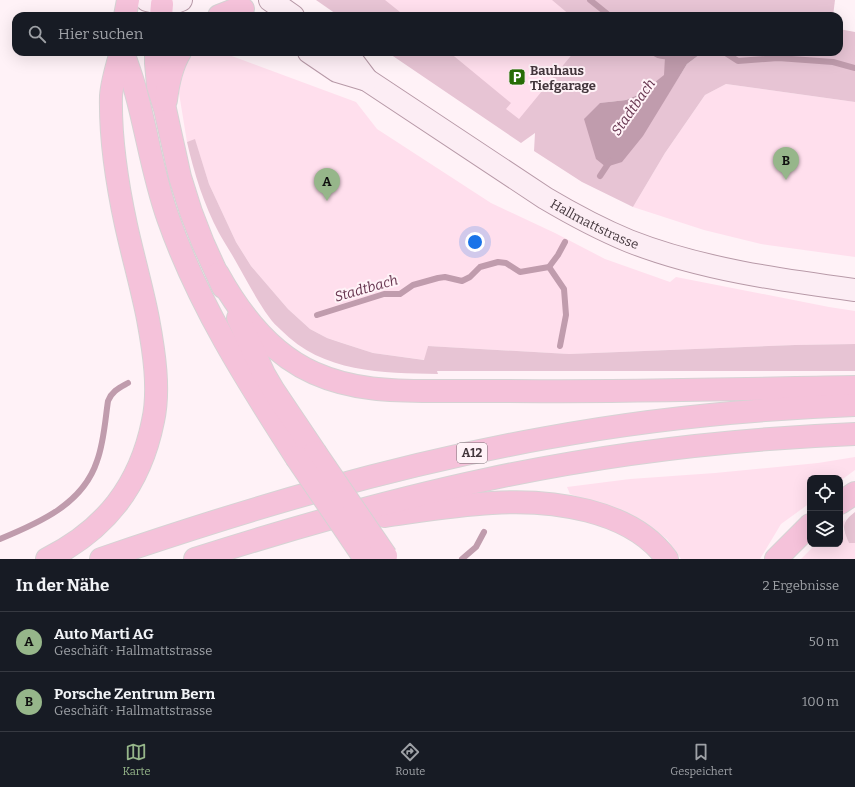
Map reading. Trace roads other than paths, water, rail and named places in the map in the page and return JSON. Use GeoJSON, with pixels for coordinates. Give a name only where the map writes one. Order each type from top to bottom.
{"type":"FeatureCollection","features":[{"type":"Feature","properties":{"kind":"highway"},"geometry":{"type":"LineString","coordinates":[[126,12],[128,0]]}},
{"type":"Feature","properties":{"kind":"highway"},"geometry":{"type":"LineString","coordinates":[[229,12],[243,8]]}},
{"type":"Feature","properties":{"kind":"highway"},"geometry":{"type":"LineString","coordinates":[[46,559],[84,537],[114,509],[132,481],[142,460],[154,420],[156,392],[151,341],[141,285],[126,226],[114,153],[111,94],[121,56]]}},
{"type":"Feature","properties":{"kind":"highway"},"geometry":{"type":"LineString","coordinates":[[123,56],[135,90],[156,181],[168,218],[181,252],[221,335],[260,401],[306,454],[380,558]]}},
{"type":"Feature","properties":{"kind":"highway"},"geometry":{"type":"LineString","coordinates":[[156,56],[158,86],[165,109],[180,176],[203,243],[264,374],[306,454]]}},
{"type":"Feature","properties":{"kind":"highway"},"geometry":{"type":"LineString","coordinates":[[165,109],[167,84],[174,62],[178,56]]}},
{"type":"Feature","properties":{"kind":"highway"},"geometry":{"type":"LineString","coordinates":[[218,274],[228,293],[253,325],[268,342],[290,360],[312,373],[364,388],[393,391],[516,392],[855,387]]}},
{"type":"Feature","properties":{"kind":"highway","name":"A12"},"geometry":{"type":"LineString","coordinates":[[101,559],[280,502],[377,475],[482,450],[652,421],[751,411],[855,405]]}},
{"type":"Feature","properties":{"kind":"highway","name":"A12"},"geometry":{"type":"LineString","coordinates":[[195,559],[288,530],[436,491],[572,463],[655,450],[709,444],[855,434]]}},
{"type":"Feature","properties":{"kind":"highway"},"geometry":{"type":"LineString","coordinates":[[843,501],[855,493]]}},
{"type":"Feature","properties":{"kind":"highway"},"geometry":{"type":"LineString","coordinates":[[288,530],[471,505],[493,503],[537,503],[578,509],[612,519],[628,526],[647,538],[667,559]]}},
{"type":"Feature","properties":{"kind":"highway"},"geometry":{"type":"LineString","coordinates":[[776,559],[807,528]]}},
{"type":"Feature","properties":{"kind":"main road"},"geometry":{"type":"LineString","coordinates":[[270,0],[287,12]]}},
{"type":"Feature","properties":{"kind":"main road","name":"Hallmattstrasse"},"geometry":{"type":"LineString","coordinates":[[315,56],[337,71],[367,80],[545,198],[590,223],[629,241],[674,256],[716,266],[855,290]]}},
{"type":"Feature","properties":{"kind":"main road","name":"Hallmattstrasse"},"geometry":{"type":"LineString","coordinates":[[349,56],[367,80]]}},
{"type":"Feature","properties":{"kind":"water"},"geometry":{"type":"Polygon","coordinates":[[[698,56],[687,64],[643,136],[622,162],[606,167],[596,159],[584,119],[600,103],[626,100],[640,94],[664,75],[665,57],[698,56]]]}},
{"type":"Feature","properties":{"kind":"waterway"},"geometry":{"type":"LineString","coordinates":[[590,0],[605,12]]}},
{"type":"Feature","properties":{"kind":"waterway"},"geometry":{"type":"LineString","coordinates":[[662,56],[667,56]]}},
{"type":"Feature","properties":{"kind":"waterway","name":"Stadtbach"},"geometry":{"type":"LineString","coordinates":[[730,56],[738,61],[778,58],[833,62],[855,68]]}},
{"type":"Feature","properties":{"kind":"waterway","name":"Stadtbach"},"geometry":{"type":"LineString","coordinates":[[600,176],[610,161]]}},
{"type":"Feature","properties":{"kind":"waterway","name":"Stadtbach"},"geometry":{"type":"LineString","coordinates":[[317,315],[384,294],[400,294],[413,285],[438,278],[445,277],[462,281],[470,277],[480,267],[498,262],[506,263],[520,272],[549,267],[565,242]]}},
{"type":"Feature","properties":{"kind":"waterway"},"geometry":{"type":"LineString","coordinates":[[549,267],[564,289],[566,315],[560,346]]}},
{"type":"Feature","properties":{"kind":"waterway"},"geometry":{"type":"LineString","coordinates":[[0,539],[44,519],[58,510],[81,489],[90,476],[97,461],[103,439],[108,401],[114,392],[128,383]]}},
{"type":"Feature","properties":{"kind":"waterway"},"geometry":{"type":"LineString","coordinates":[[462,559],[476,547],[484,532]]}},
{"type":"Feature","properties":{"kind":"place","name":"Bauhaus Tiefgarage"},"geometry":{"type":"Point","coordinates":[517,77]}},
{"type":"Feature","properties":{"kind":"place","name":"Porsche Zentrum Bern"},"geometry":{"type":"Point","coordinates":[786,180]}},
{"type":"Feature","properties":{"kind":"place","name":"Auto Marti AG"},"geometry":{"type":"Point","coordinates":[327,201]}}]}
